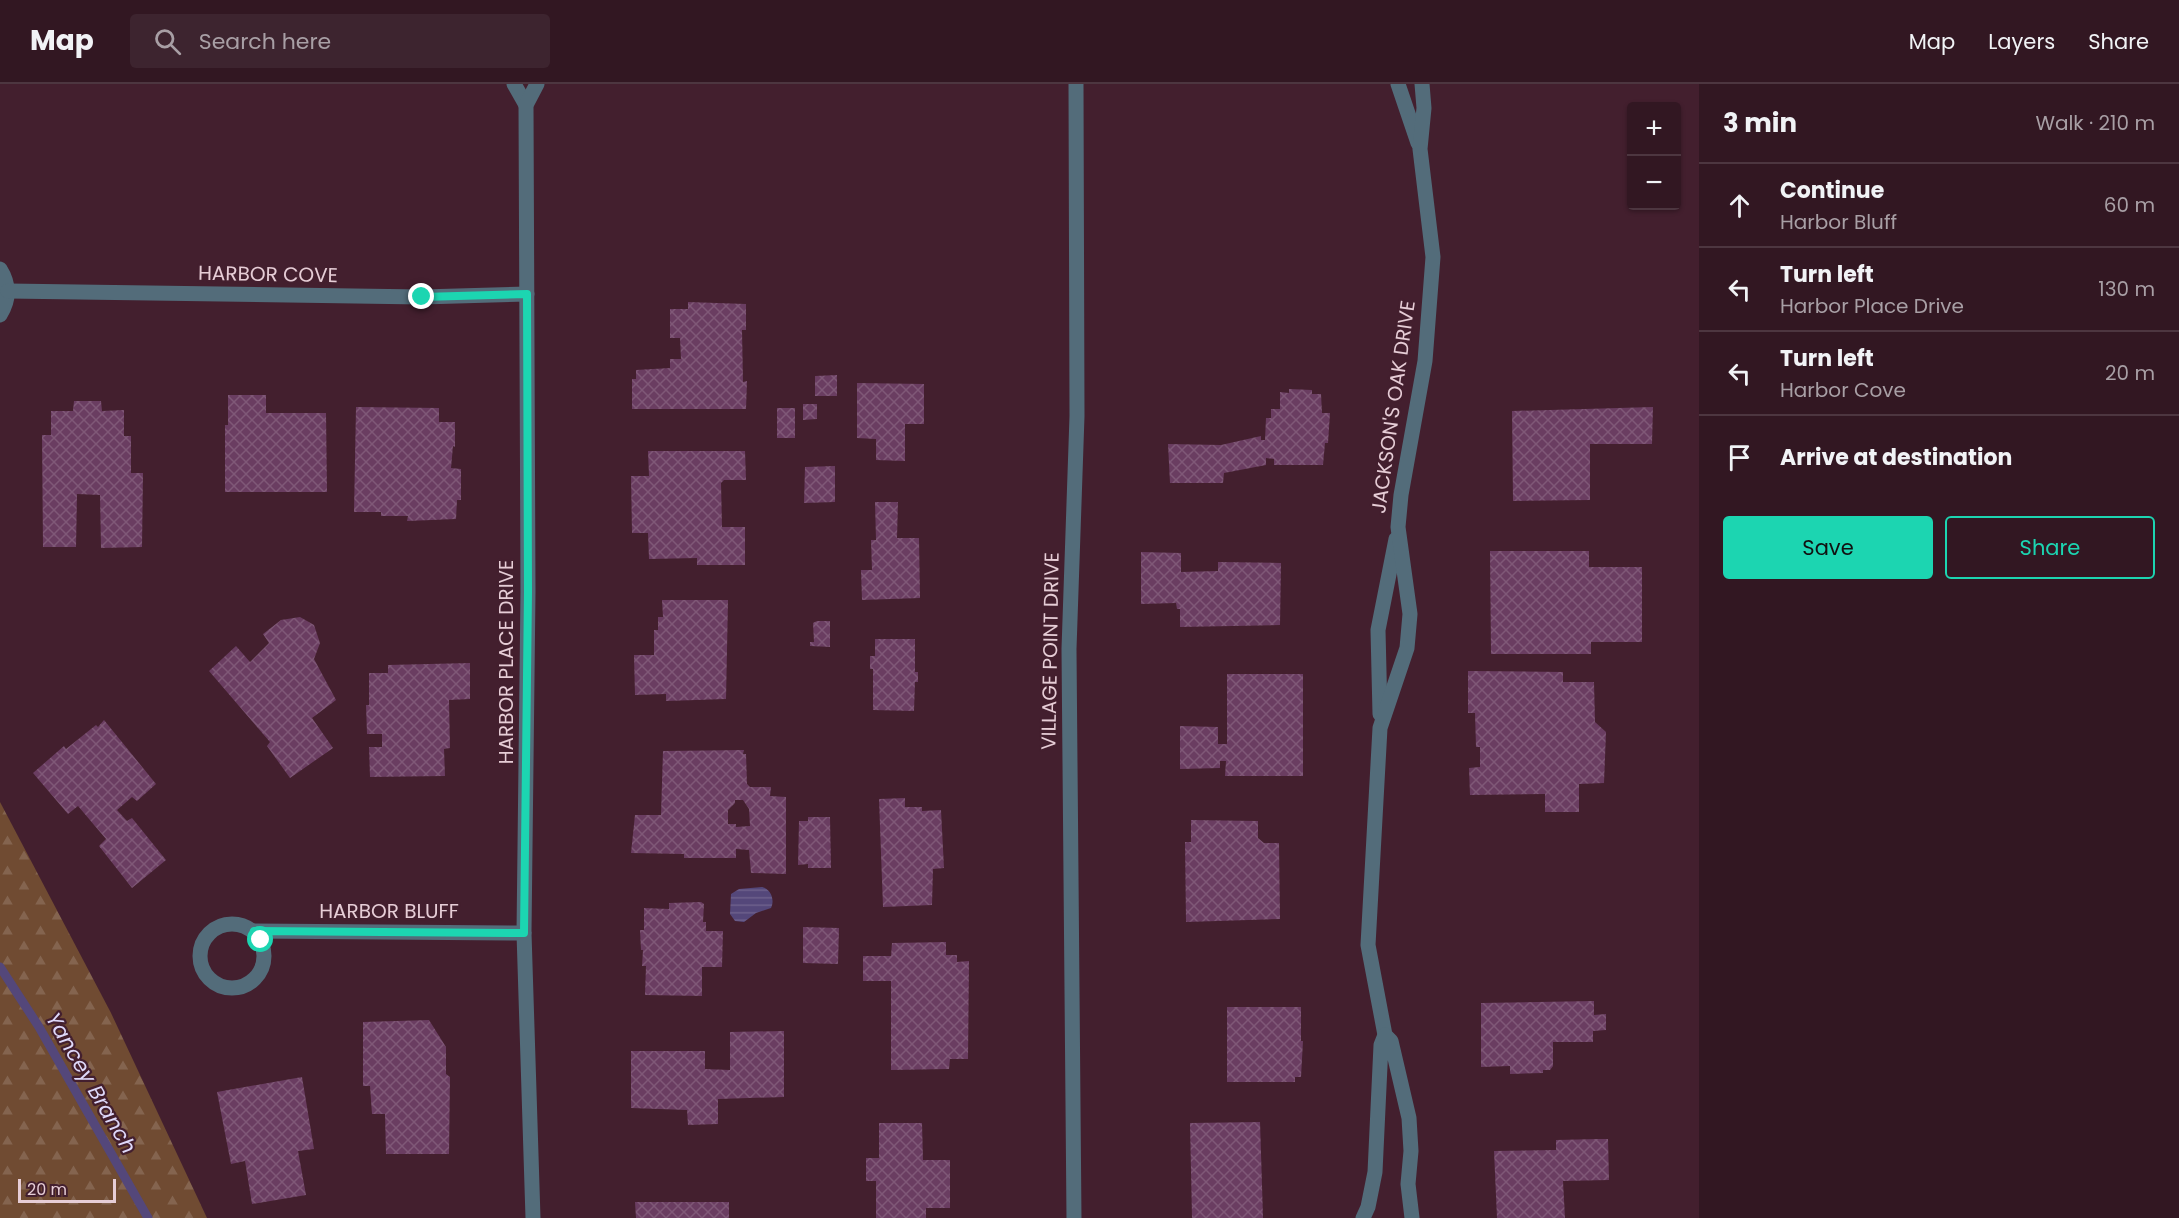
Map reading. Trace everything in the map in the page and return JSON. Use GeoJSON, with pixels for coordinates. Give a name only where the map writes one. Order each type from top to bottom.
{"type":"FeatureCollection","features":[{"type":"Feature","properties":{"kind":"street","name":"HARBOR PLACE DRIVE"},"geometry":{"type":"LineString","coordinates":[[514,84],[526,105]]}},
{"type":"Feature","properties":{"kind":"street","name":"HARBOR PLACE DRIVE"},"geometry":{"type":"LineString","coordinates":[[533,1218],[524,933],[528,592],[526,105],[537,84]]}},
{"type":"Feature","properties":{"kind":"street","name":"VILLAGE POINT DRIVE"},"geometry":{"type":"LineString","coordinates":[[1074,1218],[1069,649],[1077,416],[1076,84]]}},
{"type":"Feature","properties":{"kind":"street","name":"JACKSON'S OAK DRIVE"},"geometry":{"type":"LineString","coordinates":[[1398,84],[1420,149],[1433,257],[1425,361],[1401,495],[1398,527],[1378,630],[1380,728],[1368,945],[1385,1035],[1390,1041],[1409,1118],[1411,1151],[1408,1184],[1412,1218]]}},
{"type":"Feature","properties":{"kind":"street","name":"JACKSON'S OAK DRIVE"},"geometry":{"type":"LineString","coordinates":[[1420,149],[1424,108],[1422,84]]}},
{"type":"Feature","properties":{"kind":"street"},"geometry":{"type":"LineString","coordinates":[[0,269],[6,279],[8,291],[6,304],[0,315]]}},
{"type":"Feature","properties":{"kind":"street","name":"HARBOR COVE"},"geometry":{"type":"LineString","coordinates":[[8,291],[422,297],[527,294]]}},
{"type":"Feature","properties":{"kind":"street","name":"JACKSON'S OAK DRIVE"},"geometry":{"type":"LineString","coordinates":[[1380,728],[1407,648],[1410,614],[1398,527]]}},
{"type":"Feature","properties":{"kind":"street","name":"HARBOR BLUFF"},"geometry":{"type":"LineString","coordinates":[[254,931],[261,940],[264,951],[264,962],[260,972],[243,986],[233,988],[222,987],[212,981],[200,963],[202,943],[207,934],[215,928],[235,923],[254,931],[524,933]]}},
{"type":"Feature","properties":{"kind":"street","name":"JACKSON'S OAK DRIVE"},"geometry":{"type":"LineString","coordinates":[[1363,1218],[1368,1207],[1375,1172],[1381,1045],[1385,1035]]}},
{"type":"Feature","properties":{"kind":"green space"},"geometry":{"type":"Polygon","coordinates":[[[0,802],[111,1013],[207,1218],[0,1218],[0,802]]]}},
{"type":"Feature","properties":{"kind":"shaded area"},"geometry":{"type":"Polygon","coordinates":[[[762,887],[771,895],[773,902],[771,908],[756,913],[744,922],[735,921],[730,914],[731,894],[739,889],[762,887]]]}},
{"type":"Feature","properties":{"kind":"building"},"geometry":{"type":"Polygon","coordinates":[[[688,302],[746,304],[746,330],[742,330],[743,382],[747,381],[746,409],[632,409],[632,379],[636,379],[636,370],[670,368],[670,359],[681,359],[680,338],[670,338],[670,309],[688,309],[688,302]]]}},
{"type":"Feature","properties":{"kind":"building"},"geometry":{"type":"Polygon","coordinates":[[[837,375],[837,396],[815,396],[815,376],[837,375]]]}},
{"type":"Feature","properties":{"kind":"building"},"geometry":{"type":"Polygon","coordinates":[[[857,383],[924,384],[924,424],[905,424],[905,461],[876,460],[876,439],[857,438],[857,383]]]}},
{"type":"Feature","properties":{"kind":"building"},"geometry":{"type":"Polygon","coordinates":[[[1289,389],[1312,390],[1312,394],[1321,394],[1322,413],[1330,413],[1328,443],[1325,443],[1323,465],[1274,465],[1274,459],[1266,458],[1266,465],[1224,473],[1223,483],[1170,483],[1168,444],[1221,445],[1261,436],[1261,440],[1265,440],[1266,418],[1271,418],[1271,409],[1280,409],[1280,392],[1289,393],[1289,389]]]}},
{"type":"Feature","properties":{"kind":"building"},"geometry":{"type":"Polygon","coordinates":[[[228,395],[266,395],[266,413],[326,413],[327,492],[225,492],[225,425],[228,425],[228,395]]]}},
{"type":"Feature","properties":{"kind":"building"},"geometry":{"type":"Polygon","coordinates":[[[74,401],[101,401],[102,411],[124,410],[124,436],[131,436],[131,473],[143,473],[142,547],[101,548],[100,495],[77,494],[76,547],[43,547],[42,435],[51,435],[51,411],[73,411],[74,401]]]}},
{"type":"Feature","properties":{"kind":"building"},"geometry":{"type":"Polygon","coordinates":[[[803,404],[817,404],[817,419],[803,420],[803,404]]]}},
{"type":"Feature","properties":{"kind":"building"},"geometry":{"type":"Polygon","coordinates":[[[356,407],[439,408],[439,422],[455,422],[455,447],[453,446],[451,468],[461,469],[461,500],[457,500],[456,519],[407,521],[408,516],[381,516],[381,512],[354,512],[356,407]]]}},
{"type":"Feature","properties":{"kind":"building"},"geometry":{"type":"Polygon","coordinates":[[[1653,407],[1652,444],[1590,444],[1590,500],[1513,501],[1512,411],[1653,407]]]}},
{"type":"Feature","properties":{"kind":"building"},"geometry":{"type":"Polygon","coordinates":[[[777,408],[795,408],[795,438],[777,438],[777,408]]]}},
{"type":"Feature","properties":{"kind":"building"},"geometry":{"type":"Polygon","coordinates":[[[648,451],[745,451],[746,480],[724,480],[721,483],[722,527],[745,527],[745,565],[697,565],[697,558],[649,559],[648,533],[632,533],[631,476],[649,476],[648,451]]]}},
{"type":"Feature","properties":{"kind":"building"},"geometry":{"type":"Polygon","coordinates":[[[835,466],[835,502],[804,503],[805,467],[835,466]]]}},
{"type":"Feature","properties":{"kind":"building"},"geometry":{"type":"Polygon","coordinates":[[[875,502],[898,502],[897,538],[919,538],[920,598],[862,600],[861,570],[872,570],[871,540],[876,540],[875,502]]]}},
{"type":"Feature","properties":{"kind":"building"},"geometry":{"type":"Polygon","coordinates":[[[1490,551],[1589,551],[1589,567],[1642,567],[1642,642],[1591,642],[1591,654],[1491,654],[1490,551]]]}},
{"type":"Feature","properties":{"kind":"building"},"geometry":{"type":"Polygon","coordinates":[[[1141,552],[1181,553],[1181,572],[1218,571],[1218,562],[1281,563],[1280,625],[1180,627],[1180,609],[1177,609],[1176,603],[1141,604],[1141,552]]]}},
{"type":"Feature","properties":{"kind":"building"},"geometry":{"type":"Polygon","coordinates":[[[662,600],[728,600],[726,699],[666,701],[666,694],[635,695],[634,655],[654,655],[654,630],[658,630],[658,617],[663,617],[662,600]]]}},
{"type":"Feature","properties":{"kind":"building"},"geometry":{"type":"Polygon","coordinates":[[[300,617],[314,625],[320,643],[314,659],[336,700],[312,718],[333,748],[290,778],[267,746],[270,742],[209,671],[236,646],[250,662],[269,643],[263,634],[281,620],[300,617]]]}},
{"type":"Feature","properties":{"kind":"building"},"geometry":{"type":"Polygon","coordinates":[[[830,621],[830,647],[810,646],[810,642],[814,642],[813,623],[830,621]]]}},
{"type":"Feature","properties":{"kind":"building"},"geometry":{"type":"Polygon","coordinates":[[[875,639],[915,639],[915,672],[918,672],[918,682],[915,682],[914,711],[873,710],[873,669],[870,669],[870,656],[875,656],[875,639]]]}},
{"type":"Feature","properties":{"kind":"building"},"geometry":{"type":"Polygon","coordinates":[[[470,663],[470,699],[449,700],[450,748],[444,749],[445,776],[370,777],[369,747],[382,747],[382,734],[367,734],[366,705],[369,705],[369,673],[388,673],[388,665],[470,663]]]}},
{"type":"Feature","properties":{"kind":"building"},"geometry":{"type":"Polygon","coordinates":[[[1468,671],[1563,672],[1563,682],[1594,682],[1595,722],[1606,732],[1604,783],[1579,784],[1579,812],[1545,812],[1545,794],[1470,795],[1469,768],[1480,767],[1480,747],[1476,747],[1475,713],[1468,713],[1468,671]]]}},
{"type":"Feature","properties":{"kind":"building"},"geometry":{"type":"Polygon","coordinates":[[[1227,674],[1303,674],[1303,776],[1225,776],[1226,761],[1220,761],[1220,768],[1180,769],[1180,726],[1218,727],[1218,744],[1227,744],[1227,674]]]}},
{"type":"Feature","properties":{"kind":"building"},"geometry":{"type":"Polygon","coordinates":[[[104,720],[156,784],[137,801],[132,797],[117,810],[127,821],[132,818],[166,860],[132,888],[99,846],[106,839],[78,806],[68,814],[33,773],[64,746],[66,749],[96,725],[98,727],[104,720]]]}},
{"type":"Feature","properties":{"kind":"building"},"geometry":{"type":"Polygon","coordinates":[[[744,750],[747,784],[750,787],[771,787],[770,796],[786,797],[786,874],[751,873],[749,850],[736,849],[736,858],[684,858],[684,854],[631,853],[635,815],[661,815],[663,751],[744,750]],[[735,800],[728,810],[728,824],[736,824],[736,827],[750,826],[749,809],[743,800],[735,800]]]}},
{"type":"Feature","properties":{"kind":"building"},"geometry":{"type":"Polygon","coordinates":[[[905,798],[905,807],[922,807],[922,811],[941,810],[944,868],[933,869],[932,905],[883,907],[879,799],[905,798]]]}},
{"type":"Feature","properties":{"kind":"building"},"geometry":{"type":"Polygon","coordinates":[[[808,817],[830,817],[831,868],[808,868],[808,864],[798,865],[799,821],[808,821],[808,817]]]}},
{"type":"Feature","properties":{"kind":"building"},"geometry":{"type":"Polygon","coordinates":[[[1191,820],[1258,821],[1258,838],[1264,843],[1279,843],[1280,919],[1186,922],[1185,842],[1191,842],[1191,820]]]}},
{"type":"Feature","properties":{"kind":"building"},"geometry":{"type":"Polygon","coordinates":[[[701,902],[704,904],[703,922],[706,922],[706,931],[723,931],[722,967],[702,967],[702,996],[645,995],[646,966],[642,966],[643,950],[641,950],[640,930],[644,930],[644,908],[669,909],[669,903],[701,902]]]}},
{"type":"Feature","properties":{"kind":"building"},"geometry":{"type":"Polygon","coordinates":[[[803,927],[839,928],[838,964],[803,963],[803,927]]]}},
{"type":"Feature","properties":{"kind":"building"},"geometry":{"type":"Polygon","coordinates":[[[946,942],[946,955],[957,955],[957,962],[969,961],[968,1059],[950,1059],[949,1069],[891,1070],[891,981],[863,981],[863,956],[891,956],[892,943],[946,942]]]}},
{"type":"Feature","properties":{"kind":"building"},"geometry":{"type":"Polygon","coordinates":[[[1594,1001],[1594,1015],[1606,1014],[1606,1030],[1593,1031],[1593,1042],[1553,1042],[1553,1066],[1550,1070],[1543,1070],[1543,1073],[1510,1074],[1510,1066],[1481,1067],[1481,1003],[1594,1001]]]}},
{"type":"Feature","properties":{"kind":"building"},"geometry":{"type":"Polygon","coordinates":[[[1227,1007],[1301,1007],[1301,1041],[1303,1041],[1301,1077],[1295,1077],[1295,1082],[1227,1082],[1227,1007]]]}},
{"type":"Feature","properties":{"kind":"building"},"geometry":{"type":"Polygon","coordinates":[[[429,1020],[446,1047],[446,1074],[450,1077],[449,1154],[386,1154],[385,1114],[372,1114],[370,1086],[363,1086],[363,1022],[429,1020]]]}},
{"type":"Feature","properties":{"kind":"building"},"geometry":{"type":"Polygon","coordinates":[[[784,1031],[784,1097],[718,1099],[718,1124],[688,1125],[687,1110],[631,1108],[631,1051],[705,1051],[705,1069],[730,1070],[730,1032],[784,1031]]]}},
{"type":"Feature","properties":{"kind":"building"},"geometry":{"type":"Polygon","coordinates":[[[302,1077],[314,1149],[298,1151],[306,1195],[252,1204],[245,1161],[231,1164],[217,1092],[302,1077]]]}},
{"type":"Feature","properties":{"kind":"building"},"geometry":{"type":"Polygon","coordinates":[[[1260,1122],[1263,1218],[1192,1218],[1190,1123],[1260,1122]]]}},
{"type":"Feature","properties":{"kind":"building"},"geometry":{"type":"Polygon","coordinates":[[[879,1123],[922,1123],[923,1160],[950,1160],[950,1208],[926,1208],[926,1218],[876,1218],[876,1181],[866,1181],[866,1158],[879,1158],[879,1123]]]}},
{"type":"Feature","properties":{"kind":"building"},"geometry":{"type":"Polygon","coordinates":[[[1608,1139],[1609,1180],[1563,1181],[1565,1218],[1497,1218],[1494,1151],[1556,1150],[1556,1140],[1608,1139]]]}},
{"type":"Feature","properties":{"kind":"building"},"geometry":{"type":"Polygon","coordinates":[[[635,1202],[729,1202],[729,1218],[636,1218],[635,1202]]]}},
{"type":"Feature","properties":{"kind":"waterway","name":"Yancey Branch"},"geometry":{"type":"LineString","coordinates":[[0,967],[39,1027],[148,1218]]}},
{"type":"Feature","properties":{"kind":"route"},"geometry":{"type":"LineString","coordinates":[[261,940],[254,931],[524,933],[528,592],[527,294],[422,297]]}}]}
